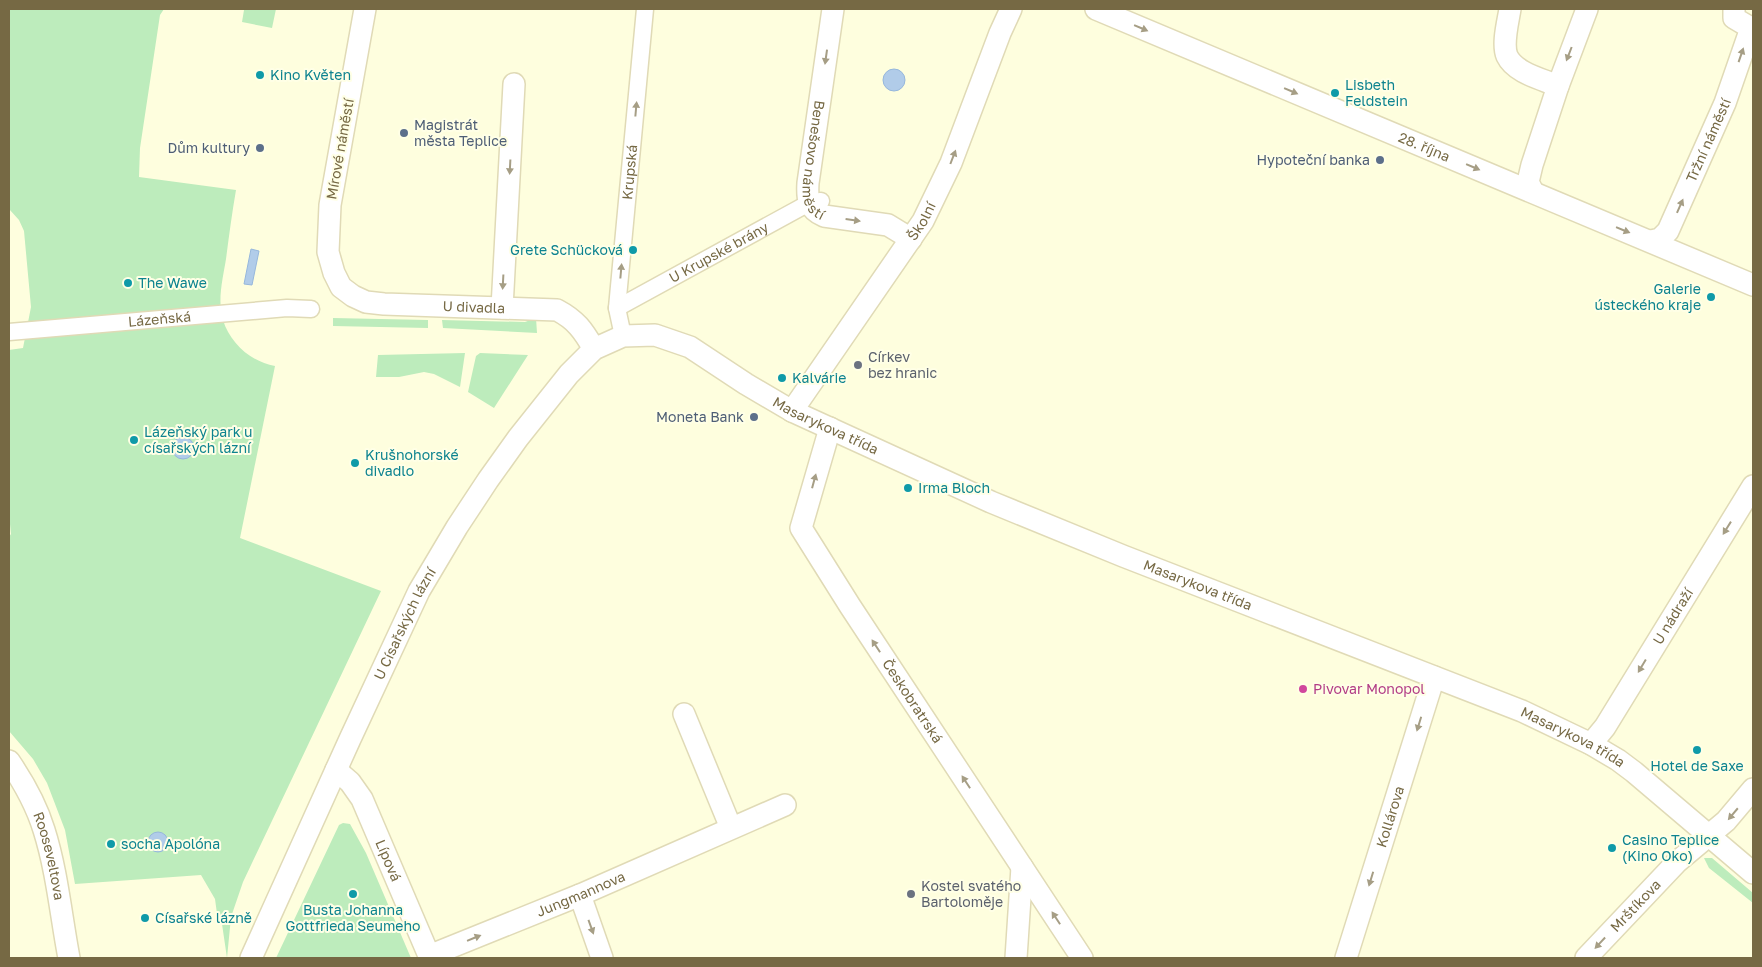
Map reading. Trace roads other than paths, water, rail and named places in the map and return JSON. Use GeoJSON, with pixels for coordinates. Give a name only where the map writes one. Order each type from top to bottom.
{"type":"FeatureCollection","features":[{"type":"Feature","properties":{"kind":"street","name":"Mírové náměstí"},"geometry":{"type":"LineString","coordinates":[[341,287],[334,273],[328,252],[330,205],[365,9]]}},
{"type":"Feature","properties":{"kind":"street","name":"Krupská"},"geometry":{"type":"LineString","coordinates":[[623,336],[618,308],[645,9]]}},
{"type":"Feature","properties":{"kind":"street","name":"Benešovo náměstí"},"geometry":{"type":"LineString","coordinates":[[833,9],[808,183],[815,202],[816,212],[824,216],[888,224],[911,239]]}},
{"type":"Feature","properties":{"kind":"street","name":"Školní"},"geometry":{"type":"LineString","coordinates":[[792,411],[923,221],[951,163],[1000,33],[1012,9]]}},
{"type":"Feature","properties":{"kind":"street","name":"28. října"},"geometry":{"type":"LineString","coordinates":[[1096,9],[1753,285]]}},
{"type":"Feature","properties":{"kind":"street"},"geometry":{"type":"LineString","coordinates":[[1510,9],[1506,43],[1507,56],[1517,68],[1558,86]]}},
{"type":"Feature","properties":{"kind":"street"},"geometry":{"type":"LineString","coordinates":[[1533,192],[1529,186],[1528,178],[1558,86],[1587,9]]}},
{"type":"Feature","properties":{"kind":"street","name":"Tržní náměstí"},"geometry":{"type":"LineString","coordinates":[[1651,241],[1660,238],[1668,231],[1724,103],[1752,27],[1734,18],[1734,9]]}},
{"type":"Feature","properties":{"kind":"street"},"geometry":{"type":"LineString","coordinates":[[502,308],[514,84]]}},
{"type":"Feature","properties":{"kind":"street","name":"U Krupské brány"},"geometry":{"type":"LineString","coordinates":[[618,308],[815,202]]}},
{"type":"Feature","properties":{"kind":"street","name":"U divadla"},"geometry":{"type":"LineString","coordinates":[[341,287],[360,299],[384,304],[557,310],[568,316],[584,330],[594,349]]}},
{"type":"Feature","properties":{"kind":"street","name":"Lázeňská"},"geometry":{"type":"LineString","coordinates":[[9,332],[287,308],[311,309]]}},
{"type":"Feature","properties":{"kind":"street","name":"Masarykova třída"},"geometry":{"type":"LineString","coordinates":[[623,336],[655,335],[690,347],[746,384],[792,411],[1000,506],[1123,556],[1522,711],[1591,744],[1634,772],[1753,873]]}},
{"type":"Feature","properties":{"kind":"street","name":"U Císařských lázní"},"geometry":{"type":"LineString","coordinates":[[251,958],[419,591],[457,527],[518,438],[569,374],[594,349],[623,336]]}},
{"type":"Feature","properties":{"kind":"street","name":"Českobratrská"},"geometry":{"type":"LineString","coordinates":[[830,428],[801,528],[850,606],[1082,958]]}},
{"type":"Feature","properties":{"kind":"street","name":"U nádraží"},"geometry":{"type":"LineString","coordinates":[[1591,744],[1605,726],[1753,486]]}},
{"type":"Feature","properties":{"kind":"street","name":"Kollárova"},"geometry":{"type":"LineString","coordinates":[[1346,958],[1434,677]]}},
{"type":"Feature","properties":{"kind":"street"},"geometry":{"type":"LineString","coordinates":[[684,714],[731,828]]}},
{"type":"Feature","properties":{"kind":"street","name":"Rooseveltova"},"geometry":{"type":"LineString","coordinates":[[9,761],[21,778],[44,828],[52,858],[69,958]]}},
{"type":"Feature","properties":{"kind":"street","name":"Lípová"},"geometry":{"type":"LineString","coordinates":[[336,770],[350,782],[362,798],[430,957]]}},
{"type":"Feature","properties":{"kind":"street","name":"Mrštíkova"},"geometry":{"type":"LineString","coordinates":[[1586,958],[1677,862],[1726,821],[1753,789]]}},
{"type":"Feature","properties":{"kind":"street","name":"Jungmannova"},"geometry":{"type":"LineString","coordinates":[[430,957],[580,895],[785,805]]}},
{"type":"Feature","properties":{"kind":"street"},"geometry":{"type":"LineString","coordinates":[[1016,958],[1022,866]]}},
{"type":"Feature","properties":{"kind":"street"},"geometry":{"type":"LineString","coordinates":[[580,895],[602,958]]}},
{"type":"Feature","properties":{"kind":"water"},"geometry":{"type":"Polygon","coordinates":[[[890,69],[898,69],[905,76],[905,84],[898,91],[890,91],[883,84],[883,76],[890,69]]]}},
{"type":"Feature","properties":{"kind":"water"},"geometry":{"type":"Polygon","coordinates":[[[251,249],[259,251],[252,285],[244,284],[251,249]]]}},
{"type":"Feature","properties":{"kind":"water"},"geometry":{"type":"Polygon","coordinates":[[[183,437],[191,440],[194,448],[191,456],[183,459],[175,456],[172,448],[175,440],[183,437]]]}},
{"type":"Feature","properties":{"kind":"water"},"geometry":{"type":"Polygon","coordinates":[[[158,832],[165,835],[168,842],[165,849],[158,852],[151,849],[148,842],[151,835],[158,832]]]}},
{"type":"Feature","properties":{"kind":"place","name":"Kino Květen"},"geometry":{"type":"Point","coordinates":[260,75]}},
{"type":"Feature","properties":{"kind":"place","name":"Lisbeth Feldstein"},"geometry":{"type":"Point","coordinates":[1335,93]}},
{"type":"Feature","properties":{"kind":"place","name":"Magistrát města Teplice"},"geometry":{"type":"Point","coordinates":[404,133]}},
{"type":"Feature","properties":{"kind":"place","name":"Dům kultury"},"geometry":{"type":"Point","coordinates":[260,148]}},
{"type":"Feature","properties":{"kind":"place","name":"Hypoteční banka"},"geometry":{"type":"Point","coordinates":[1380,160]}},
{"type":"Feature","properties":{"kind":"place","name":"Grete Schücková"},"geometry":{"type":"Point","coordinates":[633,250]}},
{"type":"Feature","properties":{"kind":"place","name":"The Wawe"},"geometry":{"type":"Point","coordinates":[128,283]}},
{"type":"Feature","properties":{"kind":"place","name":"Galerie ústeckého kraje"},"geometry":{"type":"Point","coordinates":[1711,297]}},
{"type":"Feature","properties":{"kind":"place","name":"Církev bez hranic"},"geometry":{"type":"Point","coordinates":[858,365]}},
{"type":"Feature","properties":{"kind":"place","name":"Kalvárie"},"geometry":{"type":"Point","coordinates":[782,378]}},
{"type":"Feature","properties":{"kind":"place","name":"Moneta Bank"},"geometry":{"type":"Point","coordinates":[754,417]}},
{"type":"Feature","properties":{"kind":"place","name":"Lázeňský park u císařských lázní"},"geometry":{"type":"Point","coordinates":[134,440]}},
{"type":"Feature","properties":{"kind":"place","name":"Krušnohorské divadlo"},"geometry":{"type":"Point","coordinates":[355,463]}},
{"type":"Feature","properties":{"kind":"place","name":"Irma Bloch"},"geometry":{"type":"Point","coordinates":[908,488]}},
{"type":"Feature","properties":{"kind":"place","name":"Pivovar Monopol"},"geometry":{"type":"Point","coordinates":[1303,689]}},
{"type":"Feature","properties":{"kind":"place","name":"Hotel de Saxe"},"geometry":{"type":"Point","coordinates":[1697,750]}},
{"type":"Feature","properties":{"kind":"place","name":"socha Apolóna"},"geometry":{"type":"Point","coordinates":[111,844]}},
{"type":"Feature","properties":{"kind":"place","name":"Casino Teplice (Kino Oko)"},"geometry":{"type":"Point","coordinates":[1612,848]}},
{"type":"Feature","properties":{"kind":"place","name":"Busta Johanna Gottfrieda Seumeho"},"geometry":{"type":"Point","coordinates":[353,894]}},
{"type":"Feature","properties":{"kind":"place","name":"Kostel svatého Bartoloměje"},"geometry":{"type":"Point","coordinates":[911,894]}},
{"type":"Feature","properties":{"kind":"place","name":"Císařské lázně"},"geometry":{"type":"Point","coordinates":[145,918]}}]}
